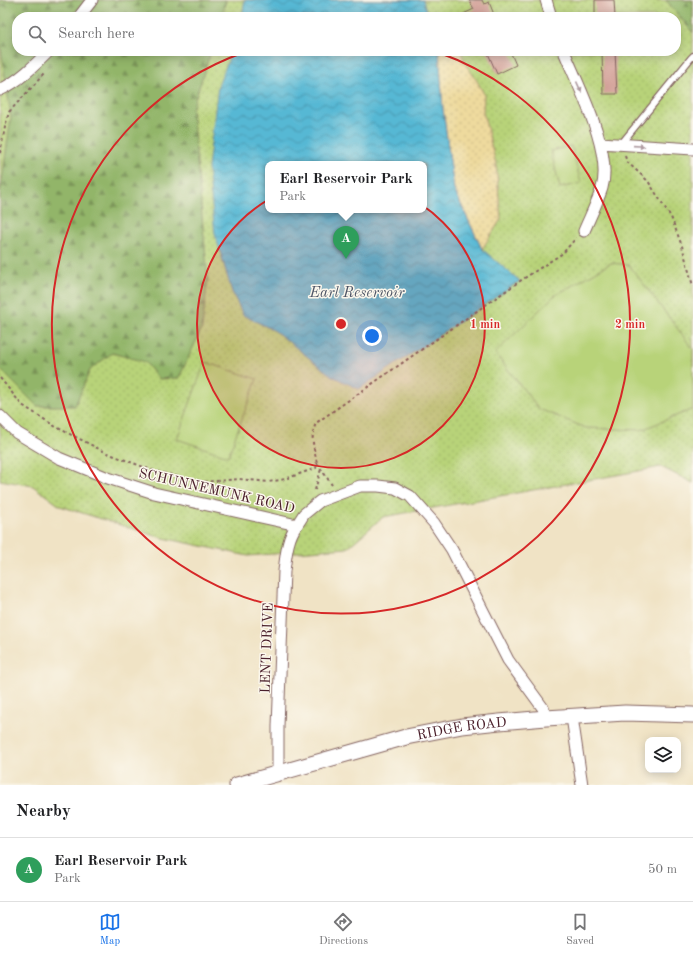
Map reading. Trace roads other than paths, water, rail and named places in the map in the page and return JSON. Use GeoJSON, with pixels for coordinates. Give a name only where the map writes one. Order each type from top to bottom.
{"type":"FeatureCollection","features":[{"type":"Feature","properties":{"kind":"street"},"geometry":{"type":"LineString","coordinates":[[83,12],[92,0]]}},
{"type":"Feature","properties":{"kind":"street"},"geometry":{"type":"LineString","coordinates":[[546,0],[550,12]]}},
{"type":"Feature","properties":{"kind":"street"},"geometry":{"type":"LineString","coordinates":[[0,90],[11,85],[44,56]]}},
{"type":"Feature","properties":{"kind":"street"},"geometry":{"type":"LineString","coordinates":[[566,56],[588,106],[600,143],[604,167],[602,187],[584,231]]}},
{"type":"Feature","properties":{"kind":"street"},"geometry":{"type":"LineString","coordinates":[[600,143],[693,150]]}},
{"type":"Feature","properties":{"kind":"street","name":"SCHUNNEMUNK ROAD"},"geometry":{"type":"LineString","coordinates":[[0,416],[17,433],[59,458],[108,478],[154,493],[297,525],[304,514],[320,501],[360,486],[395,488],[410,496],[434,523],[452,550],[508,660],[543,708],[546,718]]}},
{"type":"Feature","properties":{"kind":"street","name":"LENT DRIVE"},"geometry":{"type":"LineString","coordinates":[[278,773],[278,726],[284,571],[286,554],[292,531],[297,525]]}},
{"type":"Feature","properties":{"kind":"street","name":"RIDGE ROAD"},"geometry":{"type":"LineString","coordinates":[[237,785],[406,737],[462,726],[546,718],[625,714],[693,715]]}},
{"type":"Feature","properties":{"kind":"street"},"geometry":{"type":"LineString","coordinates":[[572,717],[582,785]]}},
{"type":"Feature","properties":{"kind":"lane"},"geometry":{"type":"LineString","coordinates":[[620,144],[693,56]]}},
{"type":"Feature","properties":{"kind":"water"},"geometry":{"type":"Polygon","coordinates":[[[245,0],[423,0],[427,12],[243,12],[245,0]]]}},
{"type":"Feature","properties":{"kind":"water","name":"Earl Reservoir"},"geometry":{"type":"Polygon","coordinates":[[[230,56],[439,56],[443,109],[454,190],[482,249],[520,281],[359,389],[332,376],[275,331],[243,315],[232,292],[215,234],[208,168],[218,86],[230,56]]]}},
{"type":"Feature","properties":{"kind":"place","name":"Earl Reservoir Park"},"geometry":{"type":"Point","coordinates":[346,259]}}]}
